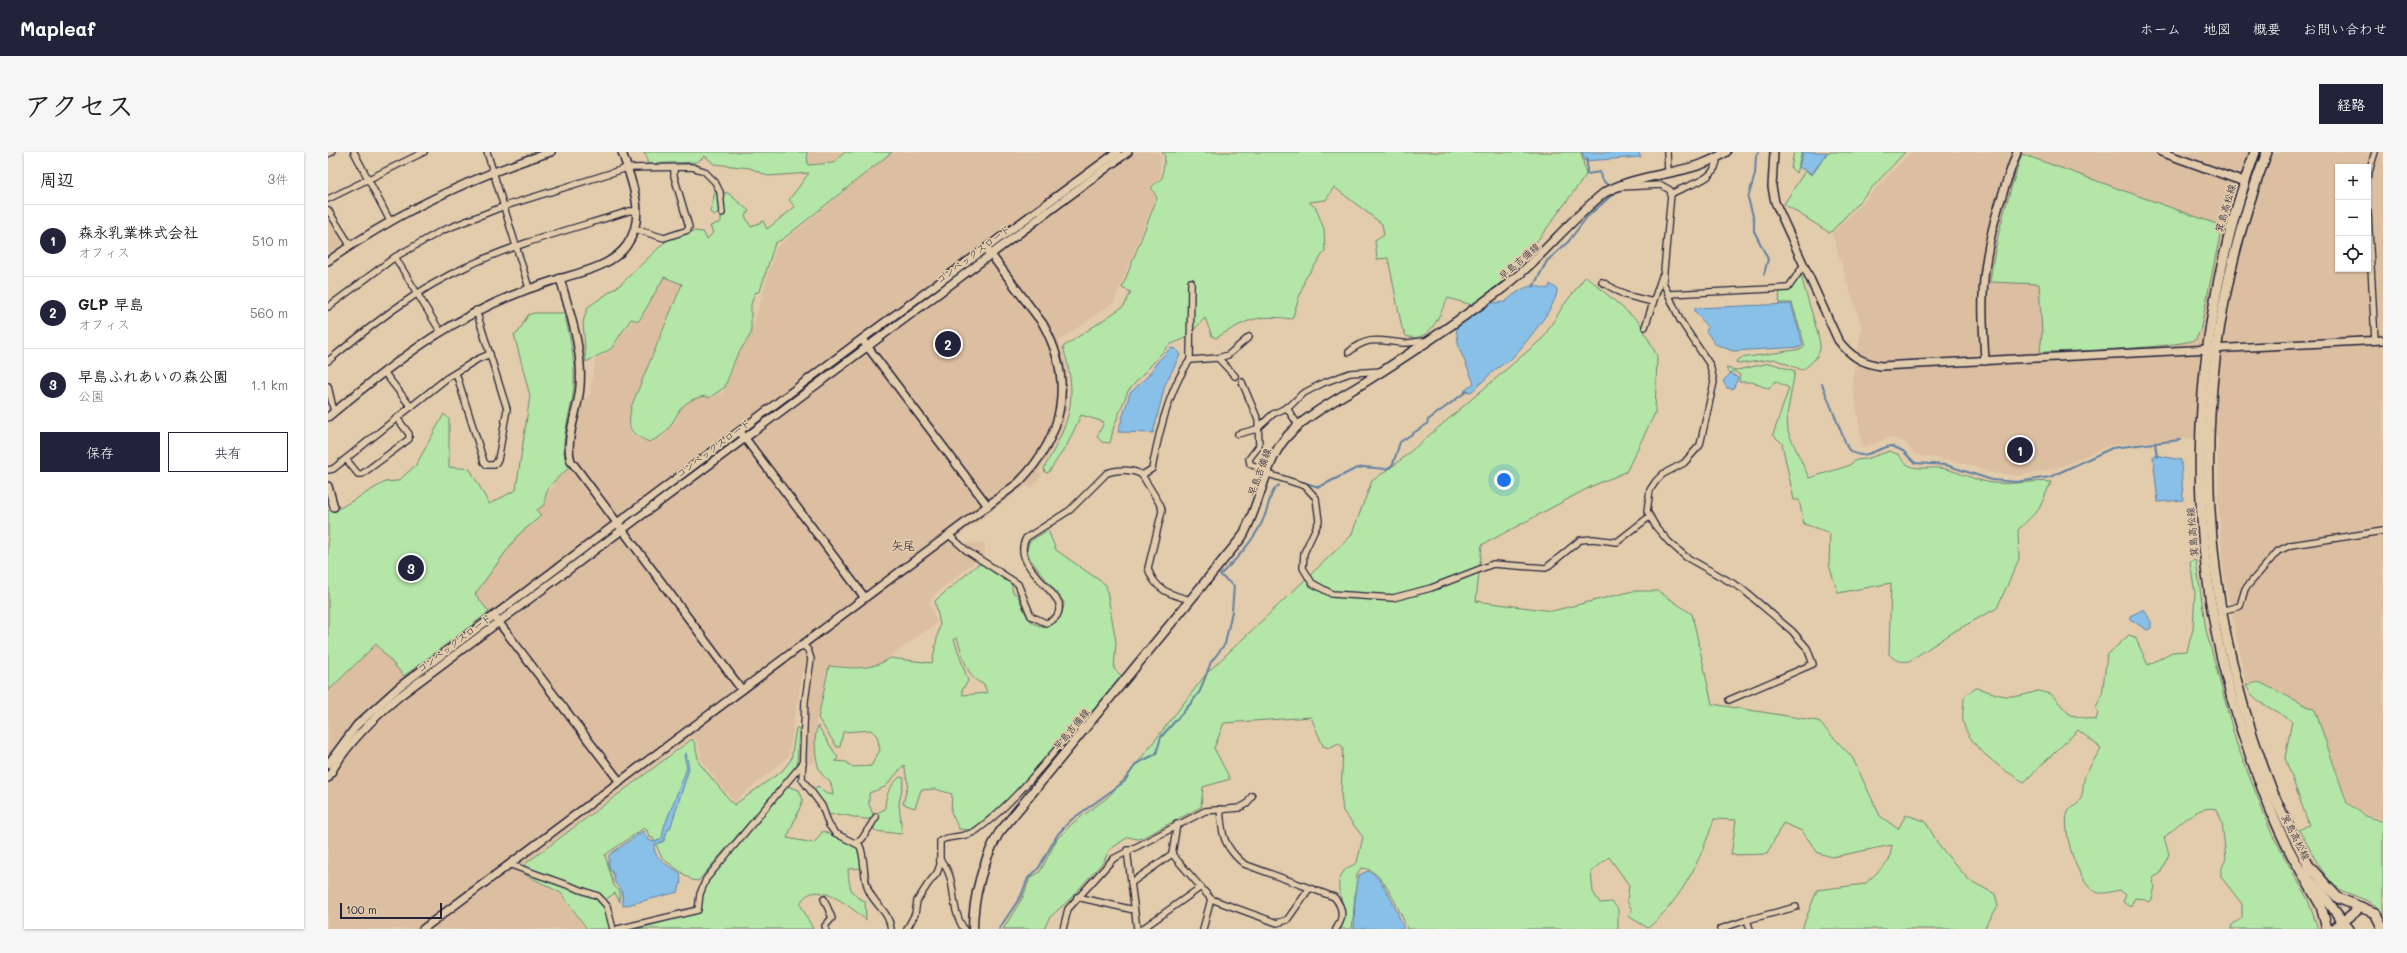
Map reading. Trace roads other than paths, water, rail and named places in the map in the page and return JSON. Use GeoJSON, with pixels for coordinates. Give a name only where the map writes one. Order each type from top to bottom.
{"type":"FeatureCollection","features":[{"type":"Feature","properties":{"kind":"main road","name":"早島吉備線"},"geometry":{"type":"LineString","coordinates":[[972,927],[981,882],[994,842],[1011,816],[1242,537],[1252,519],[1278,448],[1300,426],[1428,341],[1523,272],[1594,202],[1616,186],[1700,165],[1726,152]]}},
{"type":"Feature","properties":{"kind":"main road","name":"箕島高松線"},"geometry":{"type":"LineString","coordinates":[[2255,152],[2244,182],[2219,278],[2201,425],[2200,479],[2202,531],[2211,601],[2228,681],[2241,730],[2273,816],[2321,892],[2349,929]]}},
{"type":"Feature","properties":{"kind":"main road","name":"箕島高松線"},"geometry":{"type":"LineString","coordinates":[[2267,152],[2240,233],[2211,349],[2209,506],[2221,611],[2235,677],[2258,754],[2271,789],[2305,868]]}},
{"type":"Feature","properties":{"kind":"main road"},"geometry":{"type":"LineString","coordinates":[[2305,868],[2338,898],[2375,913],[2382,929]]}},
{"type":"Feature","properties":{"kind":"main road"},"geometry":{"type":"LineString","coordinates":[[2305,868],[2321,906],[2327,929]]}},
{"type":"Feature","properties":{"kind":"main road"},"geometry":{"type":"LineString","coordinates":[[2334,929],[2360,907]]}},
{"type":"Feature","properties":{"kind":"street"},"geometry":{"type":"LineString","coordinates":[[328,154],[332,152]]}},
{"type":"Feature","properties":{"kind":"street"},"geometry":{"type":"LineString","coordinates":[[354,152],[390,221]]}},
{"type":"Feature","properties":{"kind":"street"},"geometry":{"type":"LineString","coordinates":[[328,199],[424,152]]}},
{"type":"Feature","properties":{"kind":"street"},"geometry":{"type":"LineString","coordinates":[[487,152],[502,207],[529,288]]}},
{"type":"Feature","properties":{"kind":"street"},"geometry":{"type":"LineString","coordinates":[[328,261],[350,245],[390,221],[450,190],[493,171],[551,152]]}},
{"type":"Feature","properties":{"kind":"street"},"geometry":{"type":"LineString","coordinates":[[328,417],[384,372],[440,331],[476,310],[529,288],[610,261],[627,244],[635,229],[637,211],[636,195],[622,152]]}},
{"type":"Feature","properties":{"kind":"street","name":"コンベックスロード"},"geometry":{"type":"LineString","coordinates":[[742,434],[867,346],[1116,152]]}},
{"type":"Feature","properties":{"kind":"street","name":"コンベックスロード"},"geometry":{"type":"LineString","coordinates":[[328,764],[348,735],[382,701],[497,619],[620,527],[742,434],[862,339],[1128,152]]}},
{"type":"Feature","properties":{"kind":"street"},"geometry":{"type":"LineString","coordinates":[[1667,152],[1668,172]]}},
{"type":"Feature","properties":{"kind":"street"},"geometry":{"type":"LineString","coordinates":[[1774,152],[1773,194],[1838,340],[1845,349],[1858,360],[1881,366],[2383,340]]}},
{"type":"Feature","properties":{"kind":"street"},"geometry":{"type":"LineString","coordinates":[[1985,361],[1983,297],[1985,271],[1997,210],[2017,152]]}},
{"type":"Feature","properties":{"kind":"street"},"geometry":{"type":"LineString","coordinates":[[2161,152],[2244,182]]}},
{"type":"Feature","properties":{"kind":"street"},"geometry":{"type":"LineString","coordinates":[[2371,165],[2375,152]]}},
{"type":"Feature","properties":{"kind":"street"},"geometry":{"type":"LineString","coordinates":[[1670,194],[1703,180],[1715,168],[1716,158]]}},
{"type":"Feature","properties":{"kind":"street"},"geometry":{"type":"LineString","coordinates":[[328,307],[395,257],[441,231],[502,207],[627,168],[697,168],[709,175],[720,192],[722,212]]}},
{"type":"Feature","properties":{"kind":"street"},"geometry":{"type":"LineString","coordinates":[[635,229],[664,238],[688,230],[689,227],[674,176],[674,168]]}},
{"type":"Feature","properties":{"kind":"street"},"geometry":{"type":"LineString","coordinates":[[1616,186],[1661,185],[1670,190],[1668,237],[1663,282],[1680,320],[1710,365],[1714,382],[1700,444],[1684,463],[1663,474],[1656,481],[1648,499],[1649,517],[1669,542],[1680,552],[1705,569],[1741,588],[1792,631],[1808,648],[1813,664],[1729,700]]}},
{"type":"Feature","properties":{"kind":"street"},"geometry":{"type":"LineString","coordinates":[[328,210],[350,245]]}},
{"type":"Feature","properties":{"kind":"street"},"geometry":{"type":"LineString","coordinates":[[328,361],[373,325],[417,293],[468,266],[516,248],[629,211],[637,211]]}},
{"type":"Feature","properties":{"kind":"street"},"geometry":{"type":"LineString","coordinates":[[2369,236],[2375,340]]}},
{"type":"Feature","properties":{"kind":"street"},"geometry":{"type":"LineString","coordinates":[[423,929],[511,865],[988,506],[1018,483],[1044,454],[1056,426],[1061,399],[1060,370],[1050,337],[988,251]]}},
{"type":"Feature","properties":{"kind":"street"},"geometry":{"type":"LineString","coordinates":[[395,257],[440,331]]}},
{"type":"Feature","properties":{"kind":"street"},"geometry":{"type":"LineString","coordinates":[[1669,294],[1788,288],[1804,265]]}},
{"type":"Feature","properties":{"kind":"street"},"geometry":{"type":"LineString","coordinates":[[1645,327],[1663,274]]}},
{"type":"Feature","properties":{"kind":"street"},"geometry":{"type":"LineString","coordinates":[[560,278],[577,337],[580,365],[579,400],[569,440],[569,456],[574,467],[742,690]]}},
{"type":"Feature","properties":{"kind":"street"},"geometry":{"type":"LineString","coordinates":[[1142,475],[1152,469],[1173,392],[1190,360],[1191,282]]}},
{"type":"Feature","properties":{"kind":"street"},"geometry":{"type":"LineString","coordinates":[[1602,282],[1625,294],[1653,302]]}},
{"type":"Feature","properties":{"kind":"street"},"geometry":{"type":"LineString","coordinates":[[456,373],[484,462],[488,465],[494,465],[498,460],[507,409],[476,310]]}},
{"type":"Feature","properties":{"kind":"street"},"geometry":{"type":"LineString","coordinates":[[1190,360],[1218,358],[1235,351],[1249,337]]}},
{"type":"Feature","properties":{"kind":"street"},"geometry":{"type":"LineString","coordinates":[[862,339],[988,506]]}},
{"type":"Feature","properties":{"kind":"street"},"geometry":{"type":"LineString","coordinates":[[1349,352],[1356,345],[1374,339],[1404,343],[1428,341]]}},
{"type":"Feature","properties":{"kind":"street"},"geometry":{"type":"LineString","coordinates":[[328,470],[346,459],[456,373],[478,358],[490,354]]}},
{"type":"Feature","properties":{"kind":"street"},"geometry":{"type":"LineString","coordinates":[[1218,358],[1236,376]]}},
{"type":"Feature","properties":{"kind":"street"},"geometry":{"type":"LineString","coordinates":[[1238,434],[1257,429],[1274,414],[1309,390],[1340,376],[1360,371],[1383,371]]}},
{"type":"Feature","properties":{"kind":"street"},"geometry":{"type":"LineString","coordinates":[[384,372],[411,407]]}},
{"type":"Feature","properties":{"kind":"street"},"geometry":{"type":"LineString","coordinates":[[1242,382],[1256,416],[1259,446],[1249,459],[1250,464],[1268,473],[1305,486],[1313,492],[1316,498],[1319,521],[1304,553],[1303,568],[1312,584],[1332,594],[1393,598],[1431,588],[1493,564],[1546,568],[1580,540],[1593,539],[1617,542],[1649,517]]}},
{"type":"Feature","properties":{"kind":"street"},"geometry":{"type":"LineString","coordinates":[[328,386],[334,412]]}},
{"type":"Feature","properties":{"kind":"street"},"geometry":{"type":"LineString","coordinates":[[1286,407],[1300,426]]}},
{"type":"Feature","properties":{"kind":"street"},"geometry":{"type":"LineString","coordinates":[[346,459],[358,474],[362,474],[409,438],[410,434],[397,418]]}},
{"type":"Feature","properties":{"kind":"street"},"geometry":{"type":"LineString","coordinates":[[742,434],[865,598]]}},
{"type":"Feature","properties":{"kind":"street"},"geometry":{"type":"LineString","coordinates":[[949,535],[967,551],[1018,584],[1031,616],[1046,623],[1054,620],[1058,615],[1059,603],[1024,557],[1023,544],[1026,538],[1070,510],[1107,473],[1114,470],[1138,472],[1142,475],[1161,506],[1162,511],[1148,568],[1150,573],[1167,594],[1191,600]]}},
{"type":"Feature","properties":{"kind":"street"},"geometry":{"type":"LineString","coordinates":[[328,486],[334,508]]}},
{"type":"Feature","properties":{"kind":"street"},"geometry":{"type":"LineString","coordinates":[[2221,611],[2240,606],[2245,589],[2278,551],[2291,545],[2383,531]]}},
{"type":"Feature","properties":{"kind":"street"},"geometry":{"type":"LineString","coordinates":[[497,619],[620,782]]}},
{"type":"Feature","properties":{"kind":"street","name":"コンベックスロード"},"geometry":{"type":"LineString","coordinates":[[328,778],[344,752],[384,709],[497,619]]}},
{"type":"Feature","properties":{"kind":"street"},"geometry":{"type":"LineString","coordinates":[[803,645],[808,650],[811,660],[805,701],[803,763],[804,784],[822,806],[829,826],[842,838],[856,843],[863,853],[868,888],[871,895],[888,914],[891,929]]}},
{"type":"Feature","properties":{"kind":"street"},"geometry":{"type":"LineString","coordinates":[[907,929],[915,914],[918,901],[928,884],[937,873],[940,860],[940,841],[943,838],[967,836],[983,825],[1014,796],[1075,728],[1085,727]]}},
{"type":"Feature","properties":{"kind":"street"},"geometry":{"type":"LineString","coordinates":[[618,929],[698,910],[700,894],[706,879],[803,763]]}},
{"type":"Feature","properties":{"kind":"street"},"geometry":{"type":"LineString","coordinates":[[1063,929],[1068,909],[1077,897],[1113,859],[1127,850],[1205,811],[1239,808],[1247,804],[1252,796]]}},
{"type":"Feature","properties":{"kind":"street"},"geometry":{"type":"LineString","coordinates":[[1220,809],[1222,834],[1226,846],[1239,860],[1244,864],[1334,897],[1339,903],[1342,918],[1336,929]]}},
{"type":"Feature","properties":{"kind":"street"},"geometry":{"type":"LineString","coordinates":[[856,843],[862,839],[876,817]]}},
{"type":"Feature","properties":{"kind":"street"},"geometry":{"type":"LineString","coordinates":[[1131,883],[1172,854],[1177,824]]}},
{"type":"Feature","properties":{"kind":"street"},"geometry":{"type":"LineString","coordinates":[[1127,850],[1137,929]]}},
{"type":"Feature","properties":{"kind":"street"},"geometry":{"type":"LineString","coordinates":[[1172,854],[1211,899],[1277,923],[1287,920],[1310,889]]}},
{"type":"Feature","properties":{"kind":"street"},"geometry":{"type":"LineString","coordinates":[[940,860],[949,870],[954,897],[953,908],[964,929]]}},
{"type":"Feature","properties":{"kind":"street"},"geometry":{"type":"LineString","coordinates":[[511,865],[598,896],[607,906],[613,929]]}},
{"type":"Feature","properties":{"kind":"street"},"geometry":{"type":"LineString","coordinates":[[1142,929],[1201,887]]}},
{"type":"Feature","properties":{"kind":"street"},"geometry":{"type":"LineString","coordinates":[[1077,897],[1134,910]]}},
{"type":"Feature","properties":{"kind":"street"},"geometry":{"type":"LineString","coordinates":[[824,899],[832,918],[825,926],[826,929]]}},
{"type":"Feature","properties":{"kind":"street"},"geometry":{"type":"LineString","coordinates":[[1203,929],[1211,899]]}},
{"type":"Feature","properties":{"kind":"street"},"geometry":{"type":"LineString","coordinates":[[1720,929],[1796,907]]}},
{"type":"Feature","properties":{"kind":"street"},"geometry":{"type":"LineString","coordinates":[[1748,920],[1750,929]]}},
{"type":"Feature","properties":{"kind":"water"},"geometry":{"type":"Polygon","coordinates":[[[1582,152],[1638,152],[1641,157],[1585,161],[1582,152]]]}},
{"type":"Feature","properties":{"kind":"water"},"geometry":{"type":"Polygon","coordinates":[[[1803,152],[1827,152],[1812,174],[1799,167],[1803,152]]]}},
{"type":"Feature","properties":{"kind":"water"},"geometry":{"type":"Polygon","coordinates":[[[1550,284],[1557,289],[1556,296],[1546,315],[1530,337],[1509,361],[1495,370],[1471,392],[1464,391],[1474,383],[1459,348],[1456,328],[1492,303],[1505,302],[1512,296],[1528,287],[1537,286],[1549,288],[1550,284]]]}},
{"type":"Feature","properties":{"kind":"water"},"geometry":{"type":"Polygon","coordinates":[[[1791,304],[1803,345],[1801,347],[1733,351],[1715,344],[1706,331],[1708,328],[1695,311],[1695,308],[1791,304]]]}},
{"type":"Feature","properties":{"kind":"water"},"geometry":{"type":"Polygon","coordinates":[[[1171,348],[1176,349],[1180,355],[1165,385],[1153,433],[1118,432],[1130,393],[1148,376],[1157,362],[1171,348]]]}},
{"type":"Feature","properties":{"kind":"water"},"geometry":{"type":"Polygon","coordinates":[[[1731,373],[1738,378],[1733,389],[1727,388],[1723,381],[1731,373]]]}},
{"type":"Feature","properties":{"kind":"water"},"geometry":{"type":"Polygon","coordinates":[[[2155,455],[2181,460],[2183,500],[2158,502],[2153,457],[2155,455]]]}},
{"type":"Feature","properties":{"kind":"water"},"geometry":{"type":"Polygon","coordinates":[[[2144,609],[2151,622],[2151,628],[2147,630],[2130,619],[2130,616],[2144,609]]]}},
{"type":"Feature","properties":{"kind":"water"},"geometry":{"type":"Polygon","coordinates":[[[686,753],[689,769],[670,829],[668,829],[664,841],[654,845],[654,850],[659,859],[680,873],[681,882],[678,892],[623,906],[622,891],[615,883],[614,875],[609,867],[609,855],[643,831],[648,840],[655,842],[662,838],[664,827],[687,768],[684,755],[686,753]]]}},
{"type":"Feature","properties":{"kind":"water"},"geometry":{"type":"Polygon","coordinates":[[[1368,871],[1374,874],[1384,887],[1394,905],[1404,929],[1354,929],[1355,899],[1359,875],[1368,871]]]}},
{"type":"Feature","properties":{"kind":"waterway"},"geometry":{"type":"LineString","coordinates":[[1758,152],[1756,156],[1755,174],[1748,198],[1754,220],[1754,231],[1768,259],[1764,274]]}},
{"type":"Feature","properties":{"kind":"waterway"},"geometry":{"type":"LineString","coordinates":[[1587,159],[1587,174],[1600,172],[1601,178],[1608,186]]}},
{"type":"Feature","properties":{"kind":"waterway"},"geometry":{"type":"LineString","coordinates":[[1533,287],[1547,261],[1568,242],[1587,217],[1613,194]]}},
{"type":"Feature","properties":{"kind":"waterway"},"geometry":{"type":"LineString","coordinates":[[1822,384],[1848,449],[1854,453],[1859,455],[1870,454],[1892,446],[1903,451],[1915,463],[1946,465],[1992,480],[2017,482],[2050,477],[2112,448],[2180,440]]}},
{"type":"Feature","properties":{"kind":"waterway"},"geometry":{"type":"LineString","coordinates":[[1302,482],[1319,487],[1355,469],[1363,467],[1386,469],[1390,467],[1393,464],[1400,442],[1427,424],[1428,420],[1467,391]]}},
{"type":"Feature","properties":{"kind":"waterway"},"geometry":{"type":"LineString","coordinates":[[2155,443],[2157,457]]}},
{"type":"Feature","properties":{"kind":"waterway"},"geometry":{"type":"LineString","coordinates":[[999,929],[1021,896],[1028,878],[1038,869],[1058,834],[1071,820],[1124,782],[1136,764],[1156,754],[1161,737],[1200,691],[1211,662],[1225,644],[1232,611],[1234,586],[1220,575],[1240,555],[1252,539],[1265,515],[1272,494],[1279,485]]}},
{"type":"Feature","properties":{"kind":"place","name":"GLP 早島"},"geometry":{"type":"Point","coordinates":[948,344]}},
{"type":"Feature","properties":{"kind":"place","name":"森永乳業株式会社"},"geometry":{"type":"Point","coordinates":[2020,450]}},
{"type":"Feature","properties":{"kind":"place","name":"早島ふれあいの森公園"},"geometry":{"type":"Point","coordinates":[411,568]}},
{"type":"Feature","properties":{"kind":"district","name":"矢尾"},"geometry":{"type":"Point","coordinates":[903,546]}}]}
